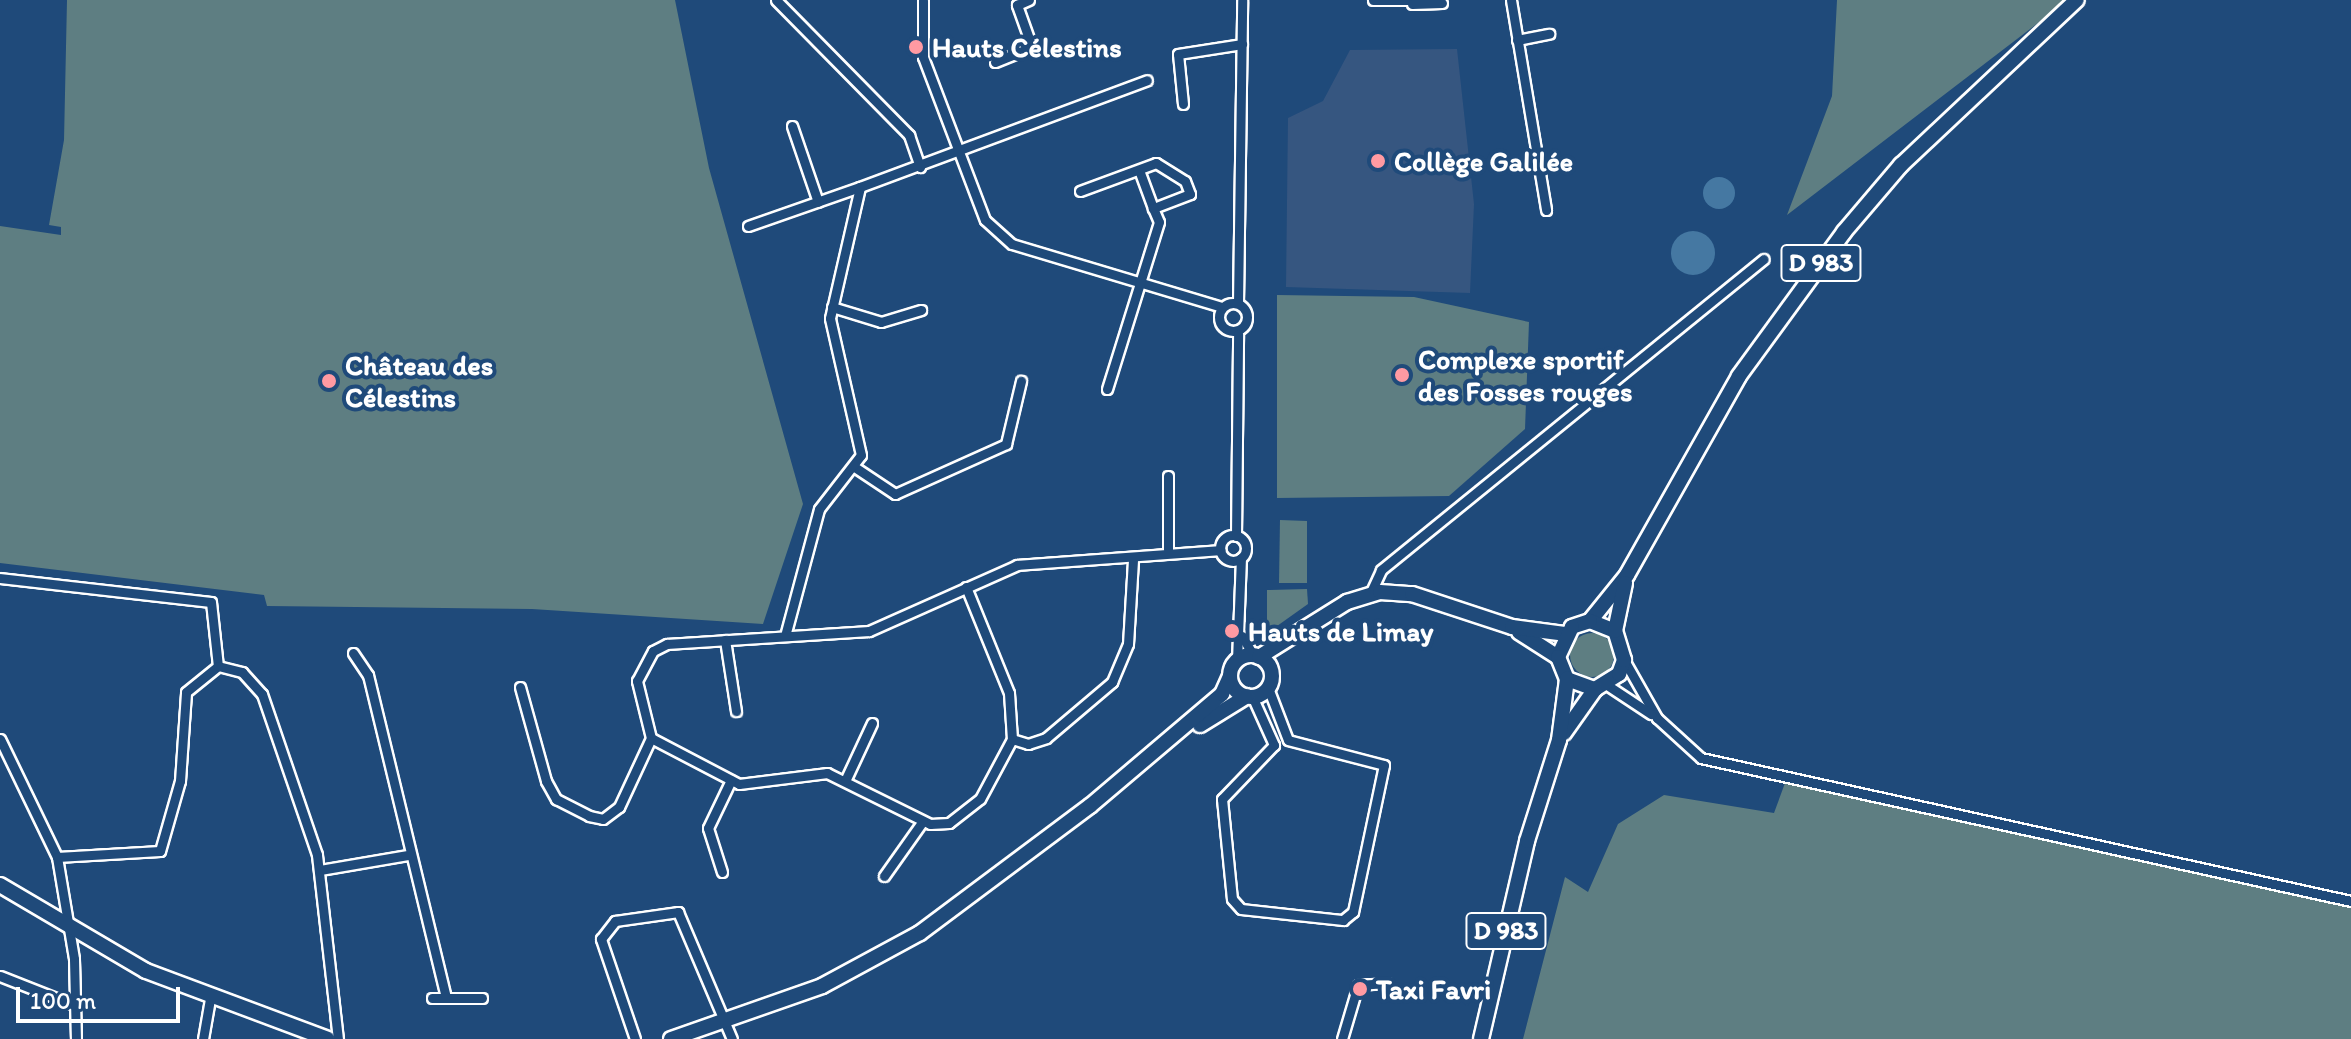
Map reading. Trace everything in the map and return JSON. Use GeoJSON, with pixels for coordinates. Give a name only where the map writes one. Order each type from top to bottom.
{"type":"FeatureCollection","features":[{"type":"Feature","properties":{"kind":"main road","name":"D 983"},"geometry":{"type":"LineString","coordinates":[[1590,621],[1627,575],[1739,376],[1844,232],[1901,165],[2077,0]]}},
{"type":"Feature","properties":{"kind":"main road","name":"D 983"},"geometry":{"type":"LineString","coordinates":[[1615,631],[1627,575]]}},
{"type":"Feature","properties":{"kind":"main road"},"geometry":{"type":"LineString","coordinates":[[671,1039],[729,1031],[851,972],[961,905],[1187,725],[1225,691],[1237,661],[1256,656],[1340,606],[1370,594],[1412,594],[1512,627],[1565,634],[1590,621],[1615,631],[1624,660],[1601,687],[1567,679],[1558,657],[1512,627]]}},
{"type":"Feature","properties":{"kind":"main road"},"geometry":{"type":"LineString","coordinates":[[703,1039],[836,987],[927,937],[1224,706],[1249,696],[1270,682],[1340,606]]}},
{"type":"Feature","properties":{"kind":"main road"},"geometry":{"type":"LineString","coordinates":[[1558,657],[1565,634]]}},
{"type":"Feature","properties":{"kind":"main road"},"geometry":{"type":"LineString","coordinates":[[1256,656],[1270,682]]}},
{"type":"Feature","properties":{"kind":"main road"},"geometry":{"type":"LineString","coordinates":[[1230,676],[1249,696]]}},
{"type":"Feature","properties":{"kind":"main road","name":"D 983"},"geometry":{"type":"LineString","coordinates":[[1481,1039],[1527,841],[1559,740],[1567,679]]}},
{"type":"Feature","properties":{"kind":"main road","name":"D 983"},"geometry":{"type":"LineString","coordinates":[[1559,740],[1601,687]]}},
{"type":"Feature","properties":{"kind":"main road"},"geometry":{"type":"LineString","coordinates":[[0,885],[69,935]]}},
{"type":"Feature","properties":{"kind":"main road"},"geometry":{"type":"LineString","coordinates":[[0,894],[69,935],[209,1003],[298,1039]]}},
{"type":"Feature","properties":{"kind":"main road"},"geometry":{"type":"LineString","coordinates":[[209,1003],[328,1039]]}},
{"type":"Feature","properties":{"kind":"street"},"geometry":{"type":"LineString","coordinates":[[776,0],[909,135],[920,167]]}},
{"type":"Feature","properties":{"kind":"street"},"geometry":{"type":"LineString","coordinates":[[923,0],[923,57],[981,214],[1012,244],[1222,307],[1238,303]]}},
{"type":"Feature","properties":{"kind":"street"},"geometry":{"type":"LineString","coordinates":[[995,62],[1032,47],[1017,5],[1029,0]]}},
{"type":"Feature","properties":{"kind":"street"},"geometry":{"type":"LineString","coordinates":[[1237,661],[1241,633],[1241,558],[1245,544],[1236,536],[1242,0]]}},
{"type":"Feature","properties":{"kind":"street"},"geometry":{"type":"LineString","coordinates":[[1373,0],[1442,3]]}},
{"type":"Feature","properties":{"kind":"street"},"geometry":{"type":"LineString","coordinates":[[1511,0],[1546,210]]}},
{"type":"Feature","properties":{"kind":"street"},"geometry":{"type":"LineString","coordinates":[[1517,40],[1549,34]]}},
{"type":"Feature","properties":{"kind":"street"},"geometry":{"type":"LineString","coordinates":[[1183,104],[1178,54],[1242,44]]}},
{"type":"Feature","properties":{"kind":"street"},"geometry":{"type":"LineString","coordinates":[[748,226],[920,167],[1147,80]]}},
{"type":"Feature","properties":{"kind":"street"},"geometry":{"type":"LineString","coordinates":[[792,126],[818,202]]}},
{"type":"Feature","properties":{"kind":"street"},"geometry":{"type":"LineString","coordinates":[[1080,191],[1156,163],[1185,181],[1190,194],[1153,208]]}},
{"type":"Feature","properties":{"kind":"street"},"geometry":{"type":"LineString","coordinates":[[1107,389],[1159,222],[1139,170]]}},
{"type":"Feature","properties":{"kind":"street"},"geometry":{"type":"LineString","coordinates":[[785,636],[819,509],[856,468],[862,441],[832,307],[860,187]]}},
{"type":"Feature","properties":{"kind":"street"},"geometry":{"type":"LineString","coordinates":[[1370,594],[1381,570],[1764,259]]}},
{"type":"Feature","properties":{"kind":"street"},"geometry":{"type":"LineString","coordinates":[[832,307],[881,322],[921,310]]}},
{"type":"Feature","properties":{"kind":"street"},"geometry":{"type":"LineString","coordinates":[[1222,307],[1227,330],[1238,334]]}},
{"type":"Feature","properties":{"kind":"street"},"geometry":{"type":"LineString","coordinates":[[856,468],[895,494],[1006,444],[1021,381]]}},
{"type":"Feature","properties":{"kind":"street"},"geometry":{"type":"LineString","coordinates":[[1168,476],[1168,549]]}},
{"type":"Feature","properties":{"kind":"street"},"geometry":{"type":"LineString","coordinates":[[1220,550],[1225,538],[1236,536]]}},
{"type":"Feature","properties":{"kind":"street"},"geometry":{"type":"LineString","coordinates":[[520,687],[546,781],[556,799],[589,816],[603,819],[619,807],[651,738],[637,681],[653,651],[725,640],[869,631],[1017,565],[1133,559],[1168,549],[1220,550],[1230,560],[1241,558]]}},
{"type":"Feature","properties":{"kind":"street"},"geometry":{"type":"LineString","coordinates":[[1012,739],[1028,744],[1046,738],[1112,682],[1128,644],[1133,559]]}},
{"type":"Feature","properties":{"kind":"street"},"geometry":{"type":"LineString","coordinates":[[0,578],[211,602],[218,666]]}},
{"type":"Feature","properties":{"kind":"street"},"geometry":{"type":"LineString","coordinates":[[651,738],[731,780],[827,773],[923,821],[949,823],[980,799],[1012,739],[1009,693],[966,587]]}},
{"type":"Feature","properties":{"kind":"street"},"geometry":{"type":"LineString","coordinates":[[1241,633],[1256,656]]}},
{"type":"Feature","properties":{"kind":"street"},"geometry":{"type":"LineString","coordinates":[[725,640],[736,711]]}},
{"type":"Feature","properties":{"kind":"street"},"geometry":{"type":"LineString","coordinates":[[353,653],[368,675],[408,855],[446,997]]}},
{"type":"Feature","properties":{"kind":"street"},"geometry":{"type":"LineString","coordinates":[[1624,660],[1657,718]]}},
{"type":"Feature","properties":{"kind":"street"},"geometry":{"type":"LineString","coordinates":[[57,857],[147,856],[163,847],[180,781],[183,701],[193,682],[218,666],[242,672],[262,694],[320,870],[338,1039]]}},
{"type":"Feature","properties":{"kind":"street"},"geometry":{"type":"LineString","coordinates":[[1249,696],[1274,745],[1222,799],[1232,899],[1241,909],[1343,920],[1353,912],[1384,765],[1288,740],[1270,682]]}},
{"type":"Feature","properties":{"kind":"street"},"geometry":{"type":"LineString","coordinates":[[1601,687],[1657,718],[1701,758],[2351,901]]}},
{"type":"Feature","properties":{"kind":"street"},"geometry":{"type":"LineString","coordinates":[[845,781],[872,723]]}},
{"type":"Feature","properties":{"kind":"street"},"geometry":{"type":"LineString","coordinates":[[0,739],[57,857],[69,935],[76,1039]]}},
{"type":"Feature","properties":{"kind":"street"},"geometry":{"type":"LineString","coordinates":[[722,872],[708,828],[731,780]]}},
{"type":"Feature","properties":{"kind":"street"},"geometry":{"type":"LineString","coordinates":[[884,876],[923,821]]}},
{"type":"Feature","properties":{"kind":"street"},"geometry":{"type":"LineString","coordinates":[[320,870],[408,855]]}},
{"type":"Feature","properties":{"kind":"street"},"geometry":{"type":"LineString","coordinates":[[635,1039],[601,939],[615,921],[678,912],[729,1031]]}},
{"type":"Feature","properties":{"kind":"street"},"geometry":{"type":"LineString","coordinates":[[0,976],[74,1005]]}},
{"type":"Feature","properties":{"kind":"street"},"geometry":{"type":"LineString","coordinates":[[1342,1039],[1358,985],[1387,983]]}},
{"type":"Feature","properties":{"kind":"street"},"geometry":{"type":"LineString","coordinates":[[432,998],[482,998]]}},
{"type":"Feature","properties":{"kind":"street"},"geometry":{"type":"LineString","coordinates":[[203,1039],[209,1003]]}},
{"type":"Feature","properties":{"kind":"shaded area","name":"Collège Galilée"},"geometry":{"type":"Polygon","coordinates":[[[1457,49],[1474,204],[1470,293],[1286,287],[1288,118],[1323,101],[1350,50],[1457,49]]]}},
{"type":"Feature","properties":{"kind":"shaded area"},"geometry":{"type":"Polygon","coordinates":[[[1719,177],[1730,182],[1735,193],[1730,204],[1719,209],[1708,204],[1703,193],[1708,182],[1719,177]]]}},
{"type":"Feature","properties":{"kind":"shaded area"},"geometry":{"type":"Polygon","coordinates":[[[1693,231],[1709,237],[1715,253],[1709,269],[1693,275],[1677,269],[1671,253],[1677,237],[1693,231]]]}},
{"type":"Feature","properties":{"kind":"green space","name":"Château des Célestins"},"geometry":{"type":"Polygon","coordinates":[[[67,0],[675,0],[709,168],[803,504],[763,624],[532,609],[267,606],[264,595],[0,563],[0,226],[61,235],[61,227],[49,225],[64,140],[67,0]]]}},
{"type":"Feature","properties":{"kind":"green space"},"geometry":{"type":"Polygon","coordinates":[[[1837,0],[2068,0],[1787,215],[1832,96],[1837,0]]]}},
{"type":"Feature","properties":{"kind":"green space","name":"Complexe sportif des Fosses rouges"},"geometry":{"type":"Polygon","coordinates":[[[1277,295],[1414,297],[1529,322],[1525,429],[1449,496],[1277,498],[1277,295]]]}},
{"type":"Feature","properties":{"kind":"green space"},"geometry":{"type":"Polygon","coordinates":[[[1280,520],[1307,521],[1307,583],[1279,583],[1280,520]]]}},
{"type":"Feature","properties":{"kind":"green space"},"geometry":{"type":"Polygon","coordinates":[[[1307,589],[1308,604],[1267,633],[1267,590],[1307,589]]]}},
{"type":"Feature","properties":{"kind":"green space"},"geometry":{"type":"Polygon","coordinates":[[[1592,633],[1607,640],[1614,655],[1607,670],[1592,677],[1577,670],[1570,655],[1577,640],[1592,633]]]}},
{"type":"Feature","properties":{"kind":"green space"},"geometry":{"type":"Polygon","coordinates":[[[1785,783],[2351,908],[2351,1039],[1523,1039],[1565,877],[1588,892],[1618,824],[1664,795],[1774,813],[1785,783]]]}},
{"type":"Feature","properties":{"kind":"place","name":"Hauts Célestins"},"geometry":{"type":"Point","coordinates":[916,47]}},
{"type":"Feature","properties":{"kind":"place","name":"Collège Galilée"},"geometry":{"type":"Point","coordinates":[1378,161]}},
{"type":"Feature","properties":{"kind":"place","name":"Complexe sportif des Fosses rouges"},"geometry":{"type":"Point","coordinates":[1402,375]}},
{"type":"Feature","properties":{"kind":"place","name":"Château des Célestins"},"geometry":{"type":"Point","coordinates":[329,381]}},
{"type":"Feature","properties":{"kind":"place","name":"Hauts de Limay"},"geometry":{"type":"Point","coordinates":[1232,631]}},
{"type":"Feature","properties":{"kind":"place","name":"Taxi Favri"},"geometry":{"type":"Point","coordinates":[1360,989]}}]}
